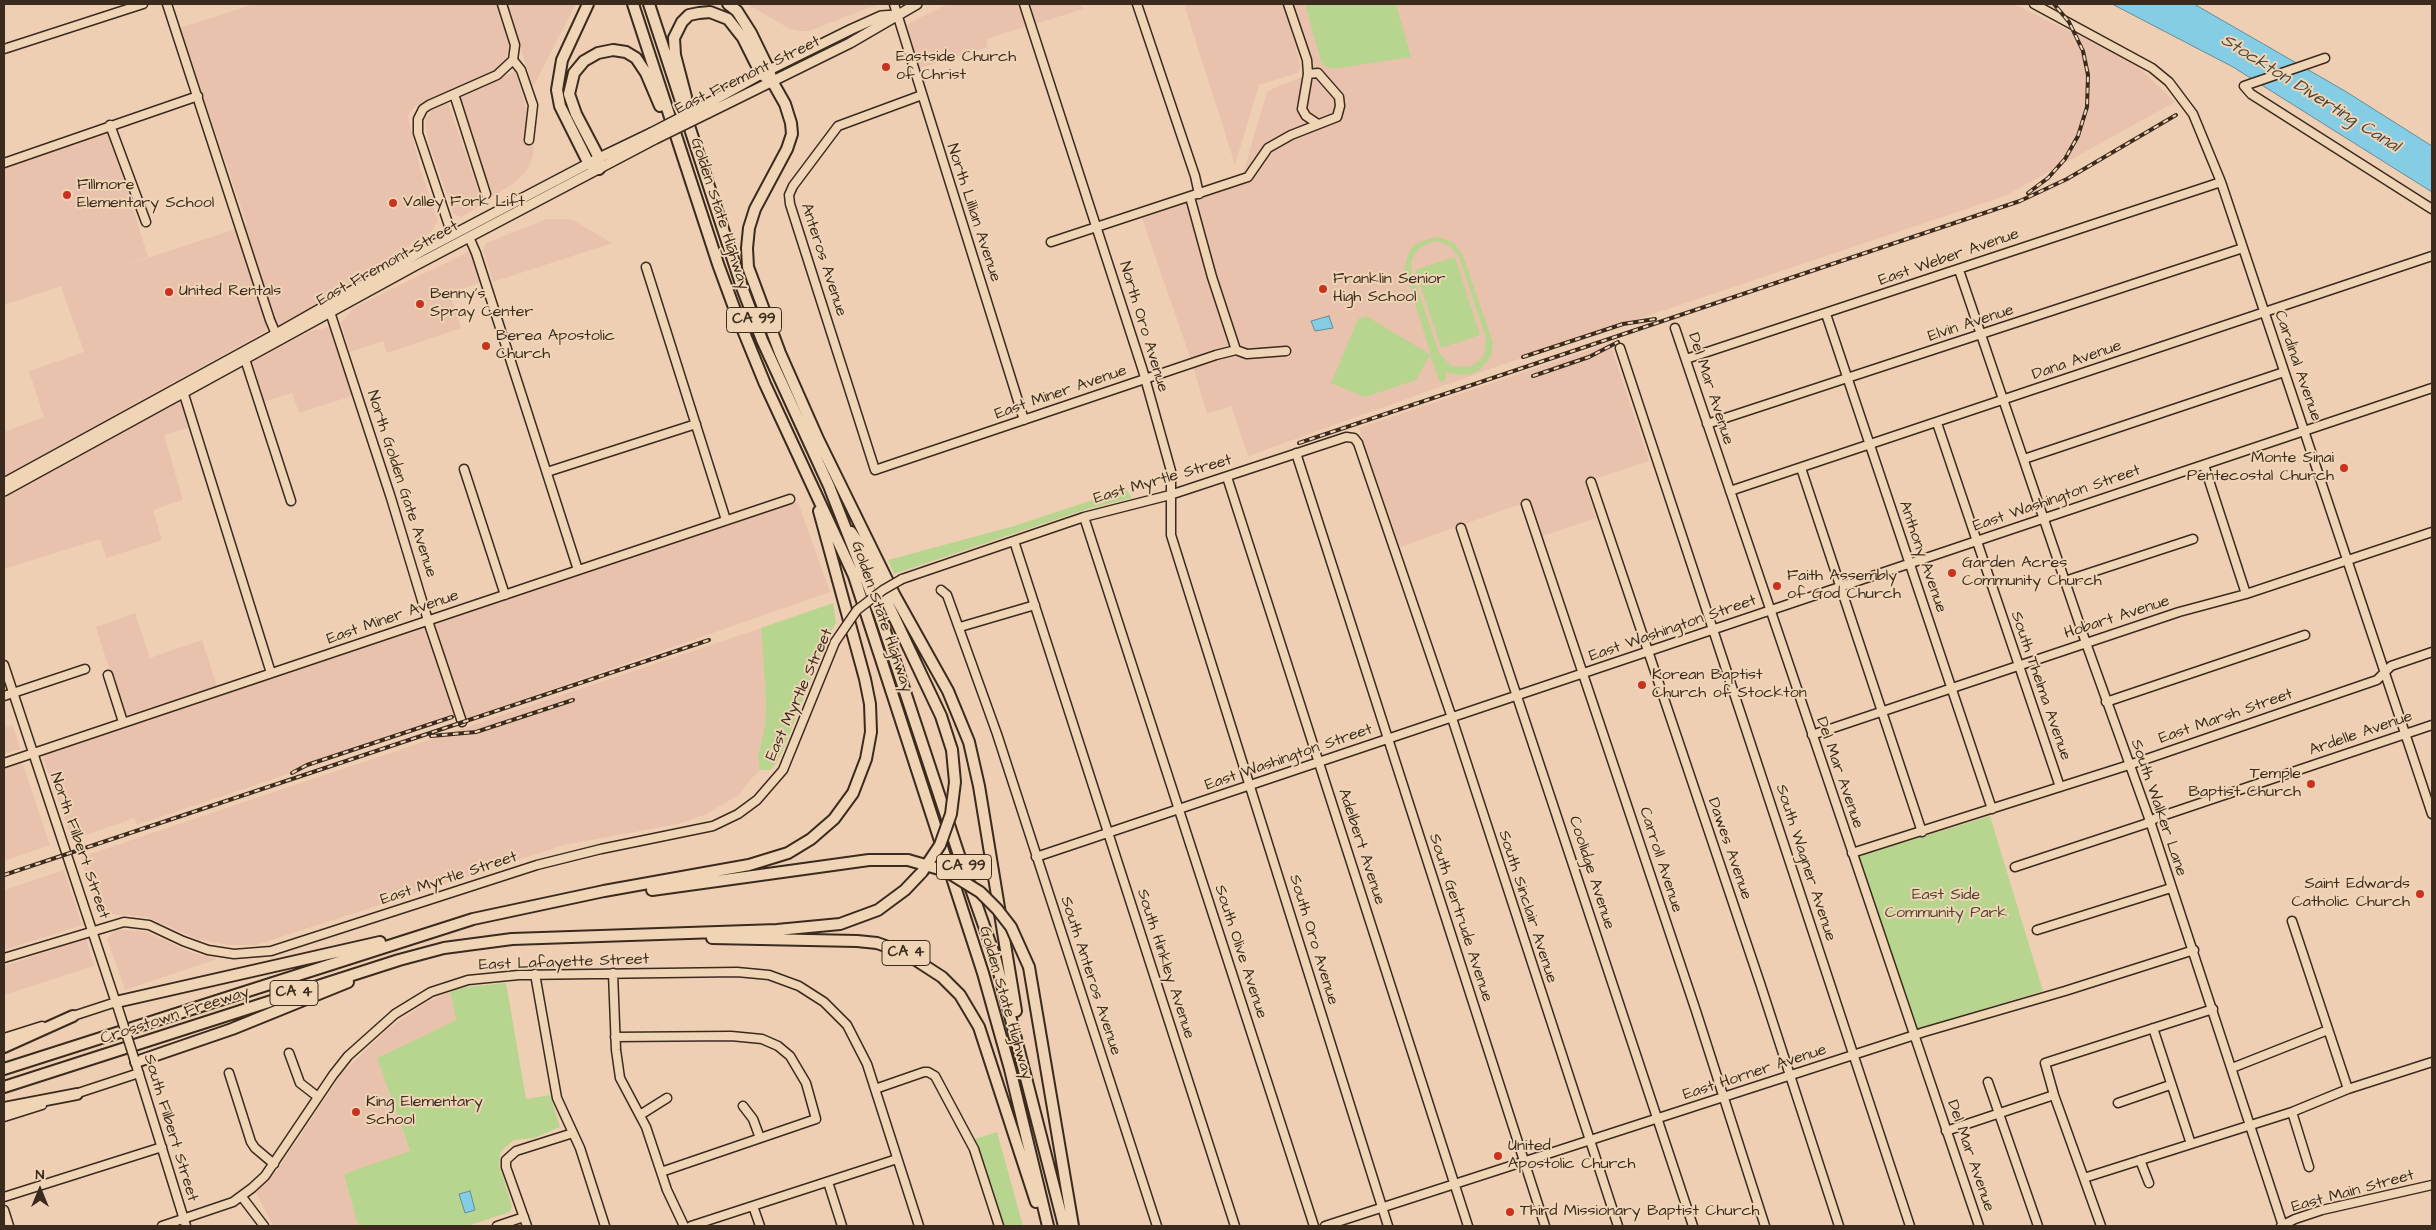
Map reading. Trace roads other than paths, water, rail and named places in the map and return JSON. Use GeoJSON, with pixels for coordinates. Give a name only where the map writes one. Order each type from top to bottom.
{"type":"FeatureCollection","features":[{"type":"Feature","properties":{"kind":"highway"},"geometry":{"type":"LineString","coordinates":[[588,4],[562,60],[557,90],[560,106],[588,164],[599,169],[599,158],[572,104],[570,88],[574,73],[584,61],[598,52],[613,50],[626,52],[641,64],[656,92],[674,141],[684,156]]}},
{"type":"Feature","properties":{"kind":"highway","name":"Golden State Highway"},"geometry":{"type":"LineString","coordinates":[[634,4],[718,264],[747,340],[854,576],[983,973],[1008,1060],[1048,1226]]}},
{"type":"Feature","properties":{"kind":"highway","name":"Golden State Highway"},"geometry":{"type":"LineString","coordinates":[[649,4],[762,340],[829,486],[880,616],[958,852],[996,957],[1064,1226]]}},
{"type":"Feature","properties":{"kind":"highway"},"geometry":{"type":"LineString","coordinates":[[728,4],[745,22],[767,75]]}},
{"type":"Feature","properties":{"kind":"highway"},"geometry":{"type":"LineString","coordinates":[[686,117],[688,107],[675,54],[674,38],[682,22],[689,15],[710,12],[728,19],[743,38],[790,115],[792,134],[782,158],[755,209],[749,228],[748,267],[780,353],[818,439],[895,596],[948,691],[969,742],[979,786],[1017,1019],[1014,1026]]}},
{"type":"Feature","properties":{"kind":"highway"},"geometry":{"type":"LineString","coordinates":[[554,902],[604,891],[689,877],[776,858],[800,847],[818,834],[834,819],[850,797],[862,772],[869,746],[870,704],[846,604],[813,485]]}},
{"type":"Feature","properties":{"kind":"highway"},"geometry":{"type":"LineString","coordinates":[[592,937],[777,930],[840,924],[878,910],[905,890],[922,872],[940,845],[951,814],[955,782],[952,750],[941,716],[860,544],[840,516]]}},
{"type":"Feature","properties":{"kind":"highway","name":"CA 4"},"geometry":{"type":"LineString","coordinates":[[554,902],[869,860],[908,860],[946,871],[980,892],[997,908],[1011,927],[1029,966],[1073,1226]]}},
{"type":"Feature","properties":{"kind":"highway","name":"Crosstown Freeway"},"geometry":{"type":"LineString","coordinates":[[4,1070],[459,924],[554,902]]}},
{"type":"Feature","properties":{"kind":"highway"},"geometry":{"type":"LineString","coordinates":[[117,1005],[459,924]]}},
{"type":"Feature","properties":{"kind":"highway","name":"CA 4"},"geometry":{"type":"LineString","coordinates":[[592,937],[857,941],[892,948],[924,963],[960,995],[979,1027],[1043,1226]]}},
{"type":"Feature","properties":{"kind":"highway","name":"Crosstown Freeway"},"geometry":{"type":"LineString","coordinates":[[4,1086],[420,954],[488,941],[592,937]]}},
{"type":"Feature","properties":{"kind":"highway"},"geometry":{"type":"LineString","coordinates":[[135,1060],[232,1029],[420,954]]}},
{"type":"Feature","properties":{"kind":"highway"},"geometry":{"type":"LineString","coordinates":[[4,1047],[73,1016]]}},
{"type":"Feature","properties":{"kind":"highway"},"geometry":{"type":"LineString","coordinates":[[4,1108],[77,1094]]}},
{"type":"Feature","properties":{"kind":"main road","name":"East Fremont Street"},"geometry":{"type":"LineString","coordinates":[[4,483],[277,338],[452,235],[467,233],[599,169],[654,136],[767,75],[850,42],[917,4]]}},
{"type":"Feature","properties":{"kind":"main road","name":"East Fremont Street"},"geometry":{"type":"LineString","coordinates":[[277,338],[330,312],[599,158],[654,136]]}},
{"type":"Feature","properties":{"kind":"main road","name":"East Fremont Street"},"geometry":{"type":"LineString","coordinates":[[4,491],[183,389]]}},
{"type":"Feature","properties":{"kind":"street"},"geometry":{"type":"LineString","coordinates":[[4,50],[143,4]]}},
{"type":"Feature","properties":{"kind":"street"},"geometry":{"type":"LineString","coordinates":[[167,4],[277,338]]}},
{"type":"Feature","properties":{"kind":"street"},"geometry":{"type":"LineString","coordinates":[[452,235],[417,124],[421,113],[426,107],[502,72],[513,60],[514,45],[502,4]]}},
{"type":"Feature","properties":{"kind":"street","name":"North Lillian Avenue"},"geometry":{"type":"LineString","coordinates":[[894,4],[1024,420]]}},
{"type":"Feature","properties":{"kind":"street","name":"North Oro Avenue"},"geometry":{"type":"LineString","coordinates":[[1024,4],[1146,380],[1171,470],[1171,535],[1211,663]]}},
{"type":"Feature","properties":{"kind":"street"},"geometry":{"type":"LineString","coordinates":[[1137,4],[1195,176],[1199,194]]}},
{"type":"Feature","properties":{"kind":"street"},"geometry":{"type":"LineString","coordinates":[[1288,4],[1307,60],[1308,74],[1302,109],[1306,116],[1318,124]]}},
{"type":"Feature","properties":{"kind":"street","name":"Cardinal Avenue"},"geometry":{"type":"LineString","coordinates":[[2034,4],[2152,68],[2169,82],[2193,114],[2221,182],[2432,814]]}},
{"type":"Feature","properties":{"kind":"street"},"geometry":{"type":"LineString","coordinates":[[2325,58],[2244,86],[2251,94],[2432,209]]}},
{"type":"Feature","properties":{"kind":"street"},"geometry":{"type":"LineString","coordinates":[[513,60],[521,70],[533,105],[529,140]]}},
{"type":"Feature","properties":{"kind":"street"},"geometry":{"type":"LineString","coordinates":[[1051,242],[1248,177],[1268,148],[1290,135],[1337,117],[1340,106],[1339,97],[1307,60]]}},
{"type":"Feature","properties":{"kind":"street"},"geometry":{"type":"LineString","coordinates":[[1308,74],[1318,73]]}},
{"type":"Feature","properties":{"kind":"street"},"geometry":{"type":"LineString","coordinates":[[454,94],[486,194]]}},
{"type":"Feature","properties":{"kind":"street","name":"Anteros Avenue"},"geometry":{"type":"LineString","coordinates":[[875,470],[790,204],[789,195],[793,186],[838,126],[922,95]]}},
{"type":"Feature","properties":{"kind":"street"},"geometry":{"type":"LineString","coordinates":[[4,163],[198,96]]}},
{"type":"Feature","properties":{"kind":"street"},"geometry":{"type":"LineString","coordinates":[[110,125],[146,222]]}},
{"type":"Feature","properties":{"kind":"street","name":"East Weber Avenue"},"geometry":{"type":"LineString","coordinates":[[1686,359],[1960,270],[2221,182]]}},
{"type":"Feature","properties":{"kind":"street"},"geometry":{"type":"LineString","coordinates":[[1190,197],[1212,277],[1236,350]]}},
{"type":"Feature","properties":{"kind":"street"},"geometry":{"type":"LineString","coordinates":[[467,233],[480,264],[578,570]]}},
{"type":"Feature","properties":{"kind":"street","name":"Elvin Avenue"},"geometry":{"type":"LineString","coordinates":[[1707,424],[1982,336],[2243,248]]}},
{"type":"Feature","properties":{"kind":"street","name":"Dana Avenue"},"geometry":{"type":"LineString","coordinates":[[1730,491],[2432,256]]}},
{"type":"Feature","properties":{"kind":"street"},"geometry":{"type":"LineString","coordinates":[[646,266],[726,520]]}},
{"type":"Feature","properties":{"kind":"street","name":"South Walker Lane"},"geometry":{"type":"LineString","coordinates":[[1960,270],[2106,702],[2150,821],[2194,950],[2283,1226]]}},
{"type":"Feature","properties":{"kind":"street","name":"North Golden Gate Avenue"},"geometry":{"type":"LineString","coordinates":[[330,312],[462,722]]}},
{"type":"Feature","properties":{"kind":"street","name":"Anthony Avenue"},"geometry":{"type":"LineString","coordinates":[[1826,314],[1992,809]]}},
{"type":"Feature","properties":{"kind":"street","name":"Del Mar Avenue"},"geometry":{"type":"LineString","coordinates":[[1675,328],[1852,853],[1916,1035],[1946,1131],[1979,1226]]}},
{"type":"Feature","properties":{"kind":"street","name":"South Wagner Avenue"},"geometry":{"type":"LineString","coordinates":[[1620,348],[1910,1226]]}},
{"type":"Feature","properties":{"kind":"street","name":"East Miner Avenue"},"geometry":{"type":"LineString","coordinates":[[875,470],[1210,357],[1236,350],[1247,354],[1286,351]]}},
{"type":"Feature","properties":{"kind":"street"},"geometry":{"type":"LineString","coordinates":[[244,356],[291,501]]}},
{"type":"Feature","properties":{"kind":"street"},"geometry":{"type":"LineString","coordinates":[[2024,459],[2284,372]]}},
{"type":"Feature","properties":{"kind":"street","name":"East Washington Street"},"geometry":{"type":"LineString","coordinates":[[1036,857],[2432,388]]}},
{"type":"Feature","properties":{"kind":"street"},"geometry":{"type":"LineString","coordinates":[[183,389],[271,673]]}},
{"type":"Feature","properties":{"kind":"street","name":"South Thelma Avenue"},"geometry":{"type":"LineString","coordinates":[[1937,423],[2060,787]]}},
{"type":"Feature","properties":{"kind":"street"},"geometry":{"type":"LineString","coordinates":[[547,472],[696,424]]}},
{"type":"Feature","properties":{"kind":"street","name":"East Myrtle Street"},"geometry":{"type":"LineString","coordinates":[[94,930],[116,923],[140,922],[208,950],[234,954],[268,952],[537,865],[601,849],[713,826],[738,814],[754,802],[767,790],[782,770],[835,642],[857,610],[883,590],[902,579],[1084,517],[1170,495],[1346,437],[1354,438]]}},
{"type":"Feature","properties":{"kind":"street","name":"South Sinclair Avenue"},"geometry":{"type":"LineString","coordinates":[[1354,438],[1358,443],[1411,597],[1618,1226]]}},
{"type":"Feature","properties":{"kind":"street","name":"South Gertrude Avenue"},"geometry":{"type":"LineString","coordinates":[[1296,453],[1545,1226]]}},
{"type":"Feature","properties":{"kind":"street"},"geometry":{"type":"LineString","coordinates":[[2204,465],[2246,594]]}},
{"type":"Feature","properties":{"kind":"street"},"geometry":{"type":"LineString","coordinates":[[1801,468],[1922,832]]}},
{"type":"Feature","properties":{"kind":"street"},"geometry":{"type":"LineString","coordinates":[[464,469],[505,595]]}},
{"type":"Feature","properties":{"kind":"street","name":"Adelbert Avenue"},"geometry":{"type":"LineString","coordinates":[[1226,477],[1468,1226]]}},
{"type":"Feature","properties":{"kind":"street","name":"Dawes Avenue"},"geometry":{"type":"LineString","coordinates":[[1591,482],[1790,1076],[1838,1226]]}},
{"type":"Feature","properties":{"kind":"street","name":"East Miner Avenue"},"geometry":{"type":"LineString","coordinates":[[4,763],[790,499]]}},
{"type":"Feature","properties":{"kind":"street","name":"Carroll Avenue"},"geometry":{"type":"LineString","coordinates":[[1526,504],[1724,1097],[1765,1226]]}},
{"type":"Feature","properties":{"kind":"street","name":"South Olive Avenue"},"geometry":{"type":"LineString","coordinates":[[1084,517],[1314,1226]]}},
{"type":"Feature","properties":{"kind":"street","name":"Coolidge Avenue"},"geometry":{"type":"LineString","coordinates":[[1461,528],[1658,1118],[1692,1226]]}},
{"type":"Feature","properties":{"kind":"street","name":"Hobart Avenue"},"geometry":{"type":"LineString","coordinates":[[1812,734],[2179,612],[2246,594],[2432,532]]}},
{"type":"Feature","properties":{"kind":"street"},"geometry":{"type":"LineString","coordinates":[[2065,581],[2193,539]]}},
{"type":"Feature","properties":{"kind":"street","name":"South Hinkley Avenue"},"geometry":{"type":"LineString","coordinates":[[1014,541],[1235,1226]]}},
{"type":"Feature","properties":{"kind":"street","name":"South Anteros Avenue"},"geometry":{"type":"LineString","coordinates":[[941,590],[947,595],[960,627],[997,734],[1157,1226]]}},
{"type":"Feature","properties":{"kind":"street"},"geometry":{"type":"LineString","coordinates":[[960,627],[1035,605]]}},
{"type":"Feature","properties":{"kind":"street"},"geometry":{"type":"LineString","coordinates":[[2106,702],[2305,635]]}},
{"type":"Feature","properties":{"kind":"street","name":"East Marsh Street"},"geometry":{"type":"LineString","coordinates":[[1852,853],[2129,765],[2377,680],[2391,666],[2432,652]]}},
{"type":"Feature","properties":{"kind":"street","name":"South Oro Avenue"},"geometry":{"type":"LineString","coordinates":[[1211,663],[1251,785],[1388,1226]]}},
{"type":"Feature","properties":{"kind":"street","name":"North Filbert Street"},"geometry":{"type":"LineString","coordinates":[[4,665],[32,754],[94,930],[128,1037]]}},
{"type":"Feature","properties":{"kind":"street"},"geometry":{"type":"LineString","coordinates":[[4,696],[85,669]]}},
{"type":"Feature","properties":{"kind":"street"},"geometry":{"type":"LineString","coordinates":[[108,675],[123,722]]}},
{"type":"Feature","properties":{"kind":"street","name":"Ardelle Avenue"},"geometry":{"type":"LineString","coordinates":[[2015,866],[2432,725]]}},
{"type":"Feature","properties":{"kind":"street"},"geometry":{"type":"LineString","coordinates":[[2037,930],[2172,888]]}},
{"type":"Feature","properties":{"kind":"street"},"geometry":{"type":"LineString","coordinates":[[2292,921],[2348,1089]]}},
{"type":"Feature","properties":{"kind":"street"},"geometry":{"type":"LineString","coordinates":[[4,958],[94,930]]}},
{"type":"Feature","properties":{"kind":"street","name":"East Horner Avenue"},"geometry":{"type":"LineString","coordinates":[[1325,1226],[1916,1035],[2194,950]]}},
{"type":"Feature","properties":{"kind":"street"},"geometry":{"type":"LineString","coordinates":[[613,973],[615,1037],[620,1078],[640,1114],[661,1172],[684,1226]]}},
{"type":"Feature","properties":{"kind":"street","name":"East Lafayette Street"},"geometry":{"type":"LineString","coordinates":[[162,1226],[185,1223],[242,1197],[265,1176],[274,1164],[343,1062],[368,1036],[395,1014],[421,997],[449,985],[468,980],[535,974],[751,973],[779,978],[799,986],[824,1002],[847,1026],[858,1044],[875,1089],[919,1226]]}},
{"type":"Feature","properties":{"kind":"street"},"geometry":{"type":"LineString","coordinates":[[535,974],[557,1098],[572,1133],[605,1226]]}},
{"type":"Feature","properties":{"kind":"street"},"geometry":{"type":"LineString","coordinates":[[4,1038],[73,1016],[117,1005]]}},
{"type":"Feature","properties":{"kind":"street"},"geometry":{"type":"LineString","coordinates":[[2101,1226],[2054,1095],[2045,1063],[2213,1008]]}},
{"type":"Feature","properties":{"kind":"street"},"geometry":{"type":"LineString","coordinates":[[2153,1028],[2170,1085],[2191,1144]]}},
{"type":"Feature","properties":{"kind":"street"},"geometry":{"type":"LineString","coordinates":[[2232,1068],[2328,1030]]}},
{"type":"Feature","properties":{"kind":"street"},"geometry":{"type":"LineString","coordinates":[[615,1037],[744,1036],[772,1043],[790,1056],[800,1069],[806,1083],[816,1119],[661,1172]]}},
{"type":"Feature","properties":{"kind":"street","name":"South Filbert Street"},"geometry":{"type":"LineString","coordinates":[[128,1037],[185,1223]]}},
{"type":"Feature","properties":{"kind":"street"},"geometry":{"type":"LineString","coordinates":[[289,1053],[300,1083],[318,1097]]}},
{"type":"Feature","properties":{"kind":"street"},"geometry":{"type":"LineString","coordinates":[[2084,1178],[2292,1112],[2348,1089],[2432,1062]]}},
{"type":"Feature","properties":{"kind":"street"},"geometry":{"type":"LineString","coordinates":[[875,1089],[924,1072],[935,1076],[974,1149],[999,1226]]}},
{"type":"Feature","properties":{"kind":"street"},"geometry":{"type":"LineString","coordinates":[[4,1117],[139,1073]]}},
{"type":"Feature","properties":{"kind":"street"},"geometry":{"type":"LineString","coordinates":[[229,1073],[251,1142],[262,1155],[274,1164]]}},
{"type":"Feature","properties":{"kind":"street"},"geometry":{"type":"LineString","coordinates":[[1988,1082],[2038,1226]]}},
{"type":"Feature","properties":{"kind":"street"},"geometry":{"type":"LineString","coordinates":[[2118,1103],[2170,1085]]}},
{"type":"Feature","properties":{"kind":"street"},"geometry":{"type":"LineString","coordinates":[[1946,1131],[2054,1095]]}},
{"type":"Feature","properties":{"kind":"street"},"geometry":{"type":"LineString","coordinates":[[640,1114],[667,1098]]}},
{"type":"Feature","properties":{"kind":"street"},"geometry":{"type":"LineString","coordinates":[[743,1106],[753,1119],[760,1138]]}},
{"type":"Feature","properties":{"kind":"street"},"geometry":{"type":"LineString","coordinates":[[2292,1112],[2309,1167]]}},
{"type":"Feature","properties":{"kind":"street"},"geometry":{"type":"LineString","coordinates":[[527,1226],[506,1167],[509,1156],[516,1151],[572,1133]]}},
{"type":"Feature","properties":{"kind":"street"},"geometry":{"type":"LineString","coordinates":[[4,1197],[162,1147]]}},
{"type":"Feature","properties":{"kind":"street"},"geometry":{"type":"LineString","coordinates":[[690,1226],[897,1159]]}},
{"type":"Feature","properties":{"kind":"street"},"geometry":{"type":"LineString","coordinates":[[2140,1160],[2149,1182]]}},
{"type":"Feature","properties":{"kind":"street"},"geometry":{"type":"LineString","coordinates":[[828,1182],[842,1226]]}},
{"type":"Feature","properties":{"kind":"street","name":"East Main Street"},"geometry":{"type":"LineString","coordinates":[[2283,1226],[2322,1210],[2432,1185]]}},
{"type":"Feature","properties":{"kind":"street"},"geometry":{"type":"LineString","coordinates":[[242,1197],[264,1226]]}},
{"type":"Feature","properties":{"kind":"street"},"geometry":{"type":"LineString","coordinates":[[753,1206],[760,1226]]}},
{"type":"Feature","properties":{"kind":"street"},"geometry":{"type":"LineString","coordinates":[[4,1210],[9,1226]]}},
{"type":"Feature","properties":{"kind":"street"},"geometry":{"type":"LineString","coordinates":[[496,1226],[524,1217]]}},
{"type":"Feature","properties":{"kind":"water","name":"Stockton Diverting Canal"},"geometry":{"type":"Polygon","coordinates":[[[2112,4],[2194,4],[2345,91],[2432,146],[2432,192],[2233,67],[2112,4]]]}},
{"type":"Feature","properties":{"kind":"water"},"geometry":{"type":"Polygon","coordinates":[[[1329,316],[1333,328],[1315,331],[1311,321],[1329,316]]]}},
{"type":"Feature","properties":{"kind":"water"},"geometry":{"type":"Polygon","coordinates":[[[470,1191],[475,1210],[465,1213],[459,1194],[470,1191]]]}},
{"type":"Feature","properties":{"kind":"railway"},"geometry":{"type":"LineString","coordinates":[[2028,193],[2048,178],[2065,159],[2078,136],[2087,107],[2088,75],[2083,51],[2069,22],[2054,4]]}},
{"type":"Feature","properties":{"kind":"railway"},"geometry":{"type":"LineString","coordinates":[[1299,443],[2020,201],[2067,179],[2176,115]]}},
{"type":"Feature","properties":{"kind":"railway"},"geometry":{"type":"LineString","coordinates":[[1523,357],[1623,324],[1655,319]]}},
{"type":"Feature","properties":{"kind":"railway"},"geometry":{"type":"LineString","coordinates":[[1533,376],[1589,357],[1618,342]]}},
{"type":"Feature","properties":{"kind":"railway"},"geometry":{"type":"LineString","coordinates":[[4,875],[709,640]]}},
{"type":"Feature","properties":{"kind":"railway"},"geometry":{"type":"LineString","coordinates":[[431,736],[476,732],[573,700]]}},
{"type":"Feature","properties":{"kind":"railway"},"geometry":{"type":"LineString","coordinates":[[292,773],[307,765],[452,717]]}},
{"type":"Feature","properties":{"kind":"place","name":"Eastside Church of Christ"},"geometry":{"type":"Point","coordinates":[886,67]}},
{"type":"Feature","properties":{"kind":"place","name":"Fillmore Elementary School"},"geometry":{"type":"Point","coordinates":[67,195]}},
{"type":"Feature","properties":{"kind":"place","name":"Valley Fork Lift"},"geometry":{"type":"Point","coordinates":[393,203]}},
{"type":"Feature","properties":{"kind":"place","name":"Franklin Senior High School"},"geometry":{"type":"Point","coordinates":[1323,289]}},
{"type":"Feature","properties":{"kind":"place","name":"United Rentals"},"geometry":{"type":"Point","coordinates":[169,292]}},
{"type":"Feature","properties":{"kind":"place","name":"Benny's Spray Center"},"geometry":{"type":"Point","coordinates":[420,304]}},
{"type":"Feature","properties":{"kind":"place","name":"Berea Apostolic Church"},"geometry":{"type":"Point","coordinates":[486,346]}},
{"type":"Feature","properties":{"kind":"place","name":"Monte Sinai Pentecostal Church"},"geometry":{"type":"Point","coordinates":[2344,468]}},
{"type":"Feature","properties":{"kind":"place","name":"Garden Acres Community Church"},"geometry":{"type":"Point","coordinates":[1952,573]}},
{"type":"Feature","properties":{"kind":"place","name":"Faith Assembly of God Church"},"geometry":{"type":"Point","coordinates":[1777,586]}},
{"type":"Feature","properties":{"kind":"place","name":"Korean Baptist Church of Stockton"},"geometry":{"type":"Point","coordinates":[1642,685]}},
{"type":"Feature","properties":{"kind":"place","name":"Temple Baptist Church"},"geometry":{"type":"Point","coordinates":[2311,784]}},
{"type":"Feature","properties":{"kind":"place","name":"Saint Edwards Catholic Church"},"geometry":{"type":"Point","coordinates":[2420,894]}},
{"type":"Feature","properties":{"kind":"place","name":"King Elementary School"},"geometry":{"type":"Point","coordinates":[356,1112]}},
{"type":"Feature","properties":{"kind":"place","name":"United Apostolic Church"},"geometry":{"type":"Point","coordinates":[1498,1156]}},
{"type":"Feature","properties":{"kind":"place","name":"Third Missionary Baptist Church"},"geometry":{"type":"Point","coordinates":[1510,1212]}},
{"type":"Feature","properties":{"kind":"park label","name":"East Side Community Park"},"geometry":{"type":"Point","coordinates":[1946,905]}}]}
